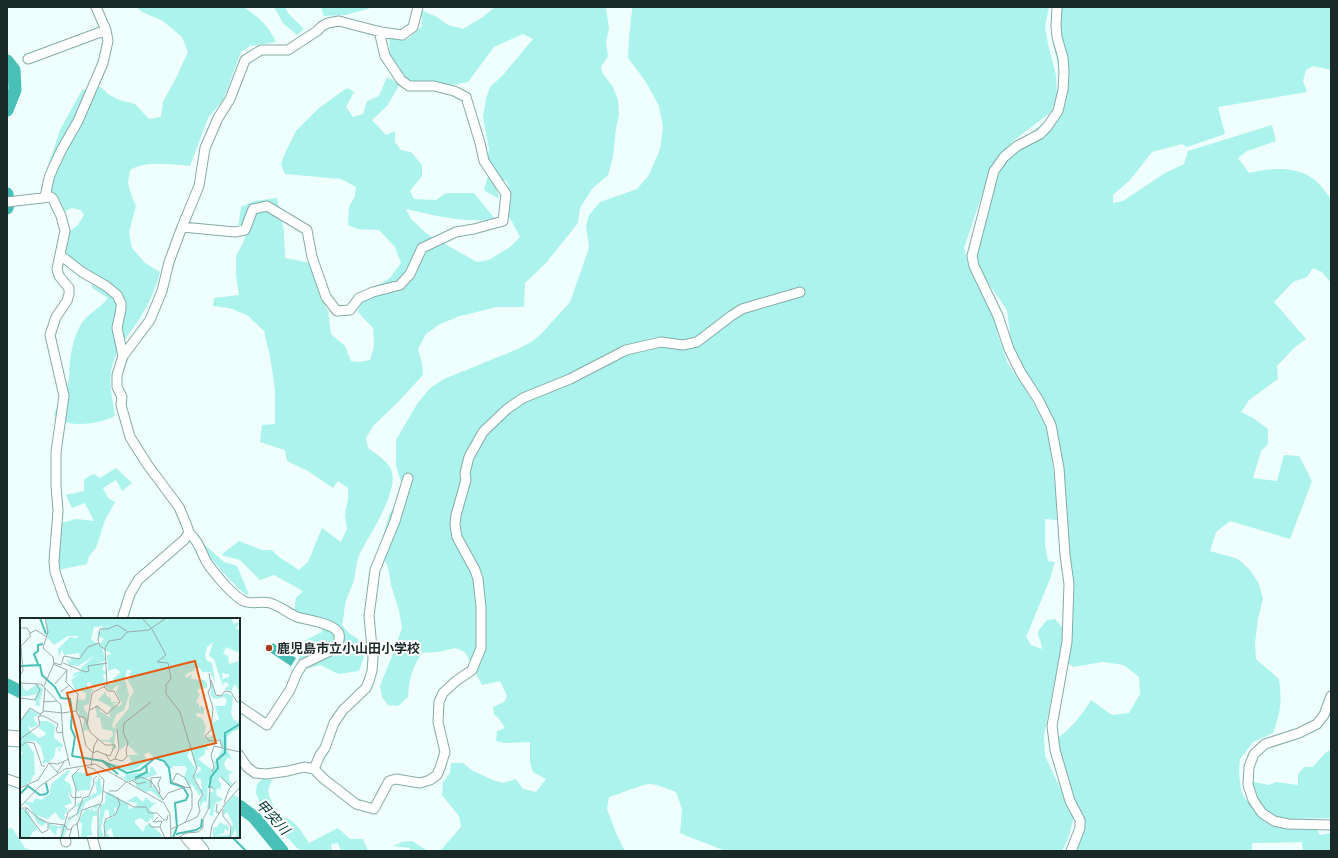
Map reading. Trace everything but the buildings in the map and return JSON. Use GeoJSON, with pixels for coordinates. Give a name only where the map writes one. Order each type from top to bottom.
{"type":"FeatureCollection","features":[{"type":"Feature","properties":{"kind":"highway"},"geometry":{"type":"LineString","coordinates":[[7,738],[20,739]]}},
{"type":"Feature","properties":{"kind":"highway"},"geometry":{"type":"LineString","coordinates":[[190,838],[201,851]]}},
{"type":"Feature","properties":{"kind":"street"},"geometry":{"type":"LineString","coordinates":[[45,198],[49,178],[53,168],[78,121],[103,63],[108,41],[106,30],[96,7]]}},
{"type":"Feature","properties":{"kind":"street"},"geometry":{"type":"LineString","coordinates":[[240,707],[267,725],[290,690],[297,673],[303,664],[330,651],[338,645],[339,634],[336,629],[315,621],[297,617],[272,604],[263,602],[253,604],[245,601],[230,591],[206,561],[194,537],[189,533],[179,507],[146,464],[130,437],[121,405],[122,397],[117,387],[117,375],[123,356],[150,320],[162,292],[169,262],[199,186],[204,148],[218,118],[230,98],[245,60],[261,50],[288,50],[328,24],[339,21],[402,35],[413,27],[418,7]]}},
{"type":"Feature","properties":{"kind":"street"},"geometry":{"type":"LineString","coordinates":[[1057,7],[1057,37],[1063,58],[1064,72],[1063,90],[1058,111],[1040,134],[1017,146],[1004,157],[994,171],[972,256],[974,266],[998,316],[1009,349],[1020,373],[1038,399],[1050,425],[1059,468],[1069,584],[1067,642],[1052,726],[1055,750],[1070,801],[1080,820],[1080,828],[1071,851]]}},
{"type":"Feature","properties":{"kind":"street"},"geometry":{"type":"LineString","coordinates":[[28,59],[106,30]]}},
{"type":"Feature","properties":{"kind":"street"},"geometry":{"type":"LineString","coordinates":[[182,228],[235,232],[245,230],[253,209],[267,206],[307,230],[312,257],[326,297],[337,311],[350,310],[359,298],[373,292],[400,285],[410,274],[422,248],[456,232],[474,229],[502,221],[506,194],[484,162],[480,142],[466,97],[454,91],[434,86],[409,86],[401,80],[385,56],[379,31]]}},
{"type":"Feature","properties":{"kind":"street"},"geometry":{"type":"LineString","coordinates":[[7,202],[51,197],[64,225],[65,231],[58,273],[66,285],[69,294],[67,302],[56,317],[50,335],[64,396],[56,452],[58,511],[54,561],[55,572],[64,598],[77,618]]}},
{"type":"Feature","properties":{"kind":"street"},"geometry":{"type":"LineString","coordinates":[[60,255],[82,272],[106,286],[117,295],[121,303],[117,328],[123,356]]}},
{"type":"Feature","properties":{"kind":"street"},"geometry":{"type":"LineString","coordinates":[[240,756],[247,767],[254,773],[266,774],[304,767],[314,769],[324,779],[356,804],[374,809],[388,781],[396,779],[420,783],[430,780],[437,775],[444,752],[438,722],[439,702],[443,693],[456,680],[472,670],[481,648],[481,607],[478,579],[475,570],[457,537],[455,524],[456,515],[466,480],[465,473],[469,458],[483,432],[507,409],[524,398],[570,379],[626,350],[661,342],[683,345],[697,342],[731,316],[742,310],[800,292]]}},
{"type":"Feature","properties":{"kind":"street"},"geometry":{"type":"LineString","coordinates":[[314,769],[325,748],[334,723],[344,710],[366,688],[369,681],[372,671],[373,658],[369,616],[375,570],[395,521],[408,478]]}},
{"type":"Feature","properties":{"kind":"street"},"geometry":{"type":"LineString","coordinates":[[122,618],[130,594],[138,580],[184,540],[189,533]]}},
{"type":"Feature","properties":{"kind":"street"},"geometry":{"type":"LineString","coordinates":[[1331,696],[1324,716],[1317,724],[1299,733],[1265,744],[1254,754],[1249,767],[1248,784],[1253,800],[1262,813],[1274,821],[1288,824],[1331,825]]}},
{"type":"Feature","properties":{"kind":"street"},"geometry":{"type":"LineString","coordinates":[[7,779],[20,784]]}},
{"type":"Feature","properties":{"kind":"street"},"geometry":{"type":"LineString","coordinates":[[92,838],[96,851]]}},
{"type":"Feature","properties":{"kind":"shaded area"},"geometry":{"type":"Polygon","coordinates":[[[137,7],[244,7],[263,22],[276,42],[250,46],[241,52],[223,100],[208,118],[190,166],[152,164],[130,170],[128,183],[136,206],[129,232],[132,248],[145,263],[160,272],[156,286],[147,306],[122,344],[114,361],[110,379],[115,416],[93,423],[75,424],[65,422],[54,416],[56,408],[68,384],[71,354],[78,330],[82,322],[108,298],[92,288],[92,275],[58,252],[60,239],[78,225],[84,215],[81,210],[72,208],[55,215],[51,209],[44,178],[60,130],[82,90],[101,87],[108,94],[119,100],[135,104],[149,119],[161,117],[163,102],[188,52],[182,37],[163,21],[142,12],[137,7]]]}},
{"type":"Feature","properties":{"kind":"shaded area"},"geometry":{"type":"Polygon","coordinates":[[[274,7],[285,7],[288,13],[304,29],[297,35],[283,23],[274,7]]]}},
{"type":"Feature","properties":{"kind":"shaded area"},"geometry":{"type":"Polygon","coordinates":[[[321,7],[374,7],[346,15],[324,16],[321,7]]]}},
{"type":"Feature","properties":{"kind":"shaded area"},"geometry":{"type":"Polygon","coordinates":[[[495,7],[606,7],[609,29],[606,42],[608,56],[601,67],[603,74],[613,87],[618,100],[619,116],[616,128],[613,157],[608,175],[592,189],[580,208],[578,223],[546,263],[525,283],[524,307],[497,307],[460,316],[440,324],[426,334],[418,349],[422,363],[423,375],[373,426],[366,438],[368,448],[389,466],[392,474],[392,485],[384,510],[360,553],[354,580],[345,607],[342,625],[349,633],[358,639],[365,654],[359,671],[338,674],[321,665],[305,669],[298,665],[300,654],[294,646],[322,632],[319,618],[294,611],[296,598],[303,591],[274,575],[260,580],[240,560],[221,555],[239,541],[262,550],[272,550],[279,557],[299,570],[308,562],[322,528],[341,542],[347,529],[345,515],[348,499],[348,488],[338,481],[333,488],[308,471],[287,461],[285,450],[260,442],[262,425],[275,424],[275,389],[270,356],[264,331],[247,315],[229,308],[213,306],[214,298],[239,295],[236,275],[236,256],[244,241],[247,228],[238,227],[241,207],[254,201],[277,198],[284,231],[285,258],[311,263],[320,296],[328,311],[331,334],[345,346],[351,361],[359,362],[370,360],[374,347],[373,328],[358,312],[363,294],[390,278],[401,263],[395,247],[379,230],[358,229],[348,225],[349,207],[355,196],[356,187],[341,179],[285,174],[281,164],[296,131],[319,108],[347,88],[354,92],[346,107],[353,117],[363,114],[367,101],[379,96],[387,77],[400,84],[387,106],[372,120],[386,135],[395,131],[395,142],[401,150],[411,152],[422,165],[422,176],[410,191],[414,199],[436,200],[446,193],[474,193],[495,219],[461,219],[406,209],[411,219],[427,234],[477,262],[489,260],[510,247],[520,237],[505,209],[510,192],[506,180],[496,187],[499,199],[484,190],[488,176],[486,165],[489,149],[483,117],[490,87],[503,75],[533,39],[523,34],[494,47],[468,82],[452,85],[434,81],[412,81],[398,72],[390,58],[389,37],[408,39],[422,26],[421,10],[437,17],[448,25],[463,29],[483,17],[495,7]]]}},
{"type":"Feature","properties":{"kind":"shaded area"},"geometry":{"type":"Polygon","coordinates":[[[633,7],[1049,7],[1045,27],[1056,75],[1057,95],[1051,112],[1013,141],[990,171],[964,248],[969,266],[978,285],[999,305],[1005,323],[997,332],[1008,364],[1026,390],[1046,426],[1051,453],[1056,493],[1057,520],[1045,519],[1045,545],[1048,561],[1055,562],[1050,579],[1026,637],[1031,645],[1042,649],[1038,632],[1047,620],[1055,619],[1067,633],[1058,663],[1044,736],[1045,756],[1074,817],[1068,839],[1062,851],[725,851],[680,833],[682,809],[676,792],[652,784],[647,784],[609,797],[607,809],[625,851],[440,851],[461,827],[459,816],[442,795],[443,782],[450,773],[451,763],[463,763],[473,771],[503,783],[516,779],[523,789],[536,792],[546,779],[533,772],[530,762],[530,742],[505,743],[496,741],[497,731],[505,728],[494,714],[493,707],[504,702],[507,696],[500,681],[482,685],[465,652],[455,648],[438,652],[422,653],[412,674],[408,697],[398,706],[388,705],[382,697],[380,686],[402,628],[388,567],[379,550],[389,515],[401,496],[401,482],[396,466],[396,440],[417,404],[430,388],[444,379],[518,349],[533,341],[542,333],[570,302],[589,248],[586,226],[589,215],[600,202],[637,189],[649,175],[660,149],[663,127],[659,106],[646,82],[628,58],[633,7]]]}},
{"type":"Feature","properties":{"kind":"shaded area"},"geometry":{"type":"Polygon","coordinates":[[[1055,7],[1331,7],[1331,70],[1313,66],[1306,70],[1303,81],[1307,92],[1218,107],[1225,134],[1187,147],[1182,144],[1152,152],[1130,180],[1113,195],[1113,203],[1123,201],[1165,173],[1184,164],[1188,151],[1272,125],[1276,141],[1247,151],[1238,158],[1249,173],[1273,169],[1298,171],[1315,180],[1331,199],[1331,283],[1322,272],[1313,268],[1307,277],[1293,282],[1274,302],[1306,339],[1295,347],[1277,366],[1278,379],[1249,400],[1241,412],[1253,418],[1268,429],[1268,444],[1261,451],[1253,478],[1277,481],[1284,455],[1299,456],[1312,481],[1290,539],[1230,521],[1216,532],[1210,551],[1238,559],[1250,570],[1258,582],[1263,598],[1258,619],[1255,643],[1256,659],[1279,679],[1280,706],[1276,726],[1273,733],[1253,742],[1240,759],[1239,773],[1241,791],[1246,800],[1255,804],[1263,816],[1315,826],[1320,835],[1331,833],[1331,851],[1303,851],[1302,842],[1252,843],[1252,851],[1068,851],[1078,821],[1054,741],[1075,722],[1084,712],[1091,700],[1112,715],[1129,713],[1140,694],[1139,677],[1124,665],[1103,662],[1073,667],[1063,659],[1071,633],[1064,489],[1059,439],[1053,420],[1012,350],[1007,310],[983,277],[970,247],[995,182],[1005,162],[1025,138],[1038,127],[1055,122],[1067,99],[1068,90],[1061,77],[1053,43],[1051,23],[1052,14],[1055,7]]]}},
{"type":"Feature","properties":{"kind":"shaded area"},"geometry":{"type":"Polygon","coordinates":[[[116,468],[132,483],[122,491],[116,480],[103,488],[108,498],[115,502],[105,520],[96,548],[89,556],[87,564],[58,570],[62,523],[76,519],[94,521],[85,503],[72,508],[66,495],[84,491],[84,480],[89,476],[94,474],[100,478],[116,468]]]}},
{"type":"Feature","properties":{"kind":"shaded area"},"geometry":{"type":"Polygon","coordinates":[[[198,539],[224,562],[237,566],[249,595],[245,594],[225,575],[198,539]]]}},
{"type":"Feature","properties":{"kind":"shaded area"},"geometry":{"type":"Polygon","coordinates":[[[273,643],[296,658],[291,666],[268,651],[273,643]]]}},
{"type":"Feature","properties":{"kind":"shaded area"},"geometry":{"type":"Polygon","coordinates":[[[1331,750],[1331,818],[1285,819],[1270,815],[1261,805],[1252,790],[1252,774],[1254,782],[1269,785],[1276,782],[1298,785],[1298,774],[1304,767],[1313,767],[1325,753],[1331,750]]]}},
{"type":"Feature","properties":{"kind":"shaded area"},"geometry":{"type":"Polygon","coordinates":[[[263,779],[272,780],[268,790],[270,799],[280,815],[292,821],[299,828],[309,843],[338,828],[350,839],[363,839],[368,851],[341,851],[338,843],[331,844],[332,851],[302,851],[297,848],[279,828],[266,819],[256,793],[257,784],[263,779]]]}},
{"type":"Feature","properties":{"kind":"shaded area"},"geometry":{"type":"Polygon","coordinates":[[[12,828],[25,848],[33,851],[7,851],[7,829],[12,828]]]}},
{"type":"Feature","properties":{"kind":"shaded area"},"geometry":{"type":"Polygon","coordinates":[[[412,841],[428,851],[410,851],[410,848],[393,846],[402,842],[412,841]]]}},
{"type":"Feature","properties":{"kind":"waterway","name":"甲突川"},"geometry":{"type":"LineString","coordinates":[[7,61],[14,70],[15,90],[7,110]]}},
{"type":"Feature","properties":{"kind":"waterway","name":"甲突川"},"geometry":{"type":"LineString","coordinates":[[7,194],[7,208]]}},
{"type":"Feature","properties":{"kind":"waterway","name":"甲突川"},"geometry":{"type":"LineString","coordinates":[[7,685],[20,692]]}},
{"type":"Feature","properties":{"kind":"waterway","name":"甲突川"},"geometry":{"type":"LineString","coordinates":[[240,807],[254,817],[282,851]]}},
{"type":"Feature","properties":{"kind":"waterway"},"geometry":{"type":"LineString","coordinates":[[233,838],[246,851]]}},
{"type":"Feature","properties":{"kind":"place","name":"鹿児島市立小山田小学校"},"geometry":{"type":"Point","coordinates":[269,648]}}]}
